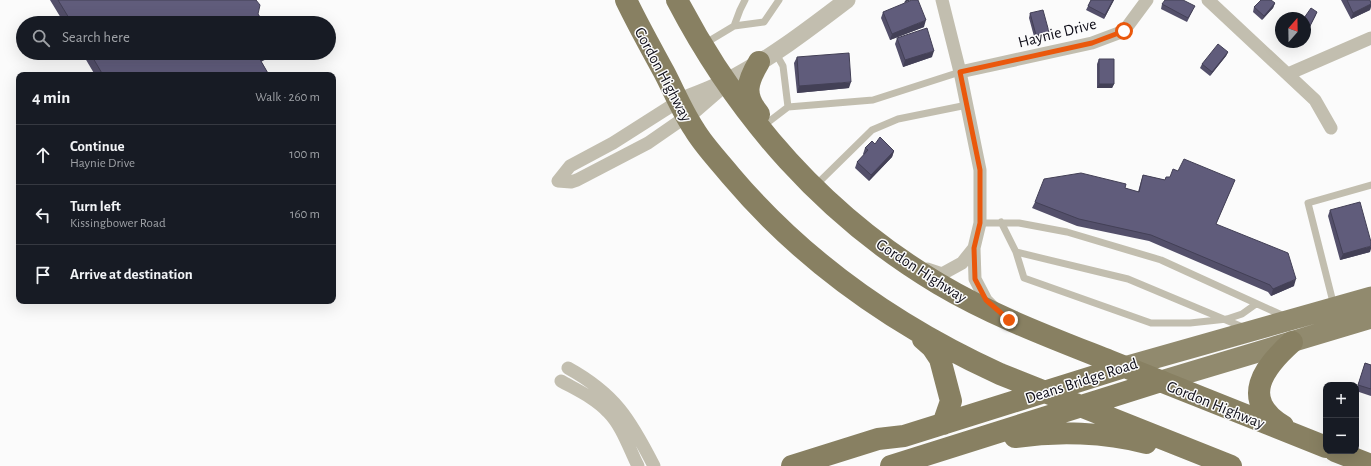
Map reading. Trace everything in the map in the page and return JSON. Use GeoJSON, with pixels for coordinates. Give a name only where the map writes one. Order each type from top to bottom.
{"type":"FeatureCollection","features":[{"type":"Feature","properties":{"kind":"highway","name":"Gordon Highway"},"geometry":{"type":"LineString","coordinates":[[626,0],[644,37],[694,129],[719,162],[772,220],[805,250],[847,284],[912,328],[963,357],[1045,392],[1230,466]]}},
{"type":"Feature","properties":{"kind":"highway","name":"Gordon Highway"},"geometry":{"type":"LineString","coordinates":[[677,0],[702,45],[726,82],[760,129],[813,188],[874,239],[906,262],[956,294],[1009,320],[1323,447]]}},
{"type":"Feature","properties":{"kind":"highway"},"geometry":{"type":"LineString","coordinates":[[767,56],[749,78],[749,94],[754,108],[813,188]]}},
{"type":"Feature","properties":{"kind":"highway"},"geometry":{"type":"LineString","coordinates":[[912,328],[932,347],[940,359],[951,401],[943,424]]}},
{"type":"Feature","properties":{"kind":"highway"},"geometry":{"type":"LineString","coordinates":[[1292,342],[1274,359],[1265,371],[1262,378],[1260,396],[1266,414],[1272,420],[1301,438]]}},
{"type":"Feature","properties":{"kind":"highway","name":"Deans Bridge Road"},"geometry":{"type":"LineString","coordinates":[[797,465],[878,439],[904,436],[1124,367]]}},
{"type":"Feature","properties":{"kind":"highway","name":"Deans Bridge Road"},"geometry":{"type":"LineString","coordinates":[[891,466],[1161,381]]}},
{"type":"Feature","properties":{"kind":"highway"},"geometry":{"type":"LineString","coordinates":[[960,444],[1047,434],[1104,436],[1130,439],[1230,466]]}},
{"type":"Feature","properties":{"kind":"highway"},"geometry":{"type":"LineString","coordinates":[[1343,454],[1371,465]]}},
{"type":"Feature","properties":{"kind":"main road","name":"Deans Bridge Road"},"geometry":{"type":"LineString","coordinates":[[1124,367],[1250,330],[1371,297]]}},
{"type":"Feature","properties":{"kind":"main road","name":"Deans Bridge Road"},"geometry":{"type":"LineString","coordinates":[[1161,381],[1371,318]]}},
{"type":"Feature","properties":{"kind":"street"},"geometry":{"type":"LineString","coordinates":[[683,109],[648,143],[620,156],[577,180],[571,182],[558,181],[570,166],[683,109],[767,56],[847,0]]}},
{"type":"Feature","properties":{"kind":"street"},"geometry":{"type":"LineString","coordinates":[[942,0],[960,72],[980,170],[980,223],[974,248],[975,279],[986,300],[1009,320]]}},
{"type":"Feature","properties":{"kind":"street","name":"Haynie Drive"},"geometry":{"type":"LineString","coordinates":[[960,72],[1099,41],[1124,31],[1147,0]]}},
{"type":"Feature","properties":{"kind":"street"},"geometry":{"type":"LineString","coordinates":[[1208,0],[1315,100],[1331,128]]}},
{"type":"Feature","properties":{"kind":"street"},"geometry":{"type":"LineString","coordinates":[[1288,74],[1371,38]]}},
{"type":"Feature","properties":{"kind":"street"},"geometry":{"type":"LineString","coordinates":[[906,262],[942,274],[962,263],[974,248]]}},
{"type":"Feature","properties":{"kind":"street"},"geometry":{"type":"LineString","coordinates":[[568,368],[582,376],[614,401],[636,432],[654,466]]}},
{"type":"Feature","properties":{"kind":"street"},"geometry":{"type":"LineString","coordinates":[[561,381],[596,402],[608,412],[627,442],[638,466]]}},
{"type":"Feature","properties":{"kind":"lane"},"geometry":{"type":"LineString","coordinates":[[734,26],[745,0]]}},
{"type":"Feature","properties":{"kind":"lane"},"geometry":{"type":"LineString","coordinates":[[702,45],[734,26],[764,22],[778,0]]}},
{"type":"Feature","properties":{"kind":"lane"},"geometry":{"type":"LineString","coordinates":[[767,56],[783,66],[788,108]]}},
{"type":"Feature","properties":{"kind":"lane"},"geometry":{"type":"LineString","coordinates":[[767,124],[788,108],[873,100],[960,72]]}},
{"type":"Feature","properties":{"kind":"lane"},"geometry":{"type":"LineString","coordinates":[[813,188],[872,130],[898,119],[967,105]]}},
{"type":"Feature","properties":{"kind":"lane"},"geometry":{"type":"LineString","coordinates":[[1334,307],[1308,203],[1371,184]]}},
{"type":"Feature","properties":{"kind":"lane"},"geometry":{"type":"LineString","coordinates":[[1001,222],[1016,252],[1024,278],[1150,323],[1190,323],[1227,319],[1242,314],[1256,304]]}},
{"type":"Feature","properties":{"kind":"lane"},"geometry":{"type":"LineString","coordinates":[[980,223],[1019,222],[1067,232],[1161,260],[1290,319]]}},
{"type":"Feature","properties":{"kind":"lane"},"geometry":{"type":"LineString","coordinates":[[1016,252],[1128,279],[1227,319],[1250,330]]}},
{"type":"Feature","properties":{"kind":"building"},"geometry":{"type":"Polygon","coordinates":[[[58,0],[256,0],[260,5],[258,14],[259,16],[68,16],[58,0]]]}},
{"type":"Feature","properties":{"kind":"building"},"geometry":{"type":"Polygon","coordinates":[[[912,0],[918,0],[926,20],[892,34],[883,12],[912,0]]]}},
{"type":"Feature","properties":{"kind":"building"},"geometry":{"type":"Polygon","coordinates":[[[1091,0],[1113,0],[1105,15],[1088,6],[1091,0]]]}},
{"type":"Feature","properties":{"kind":"building"},"geometry":{"type":"Polygon","coordinates":[[[1165,0],[1183,0],[1195,6],[1188,18],[1162,4],[1165,0]]]}},
{"type":"Feature","properties":{"kind":"building"},"geometry":{"type":"Polygon","coordinates":[[[1261,0],[1271,0],[1275,3],[1264,16],[1254,7],[1261,0]]]}},
{"type":"Feature","properties":{"kind":"building"},"geometry":{"type":"Polygon","coordinates":[[[1347,0],[1370,0],[1371,4],[1353,13],[1347,0]]]}},
{"type":"Feature","properties":{"kind":"building"},"geometry":{"type":"Polygon","coordinates":[[[1311,8],[1317,12],[1311,24],[1311,12],[1308,12],[1311,8]]]}},
{"type":"Feature","properties":{"kind":"building"},"geometry":{"type":"Polygon","coordinates":[[[1043,10],[1049,32],[1036,35],[1030,13],[1043,10]]]}},
{"type":"Feature","properties":{"kind":"building"},"geometry":{"type":"Polygon","coordinates":[[[927,28],[934,51],[905,60],[897,38],[927,28]]]}},
{"type":"Feature","properties":{"kind":"building"},"geometry":{"type":"Polygon","coordinates":[[[1218,44],[1228,52],[1212,72],[1202,64],[1218,44]]]}},
{"type":"Feature","properties":{"kind":"building"},"geometry":{"type":"Polygon","coordinates":[[[849,53],[851,82],[799,86],[797,57],[849,53]]]}},
{"type":"Feature","properties":{"kind":"building"},"geometry":{"type":"Polygon","coordinates":[[[1099,59],[1114,59],[1114,84],[1099,84],[1099,59]]]}},
{"type":"Feature","properties":{"kind":"building"},"geometry":{"type":"Polygon","coordinates":[[[94,60],[260,60],[267,72],[101,72],[94,60]]]}},
{"type":"Feature","properties":{"kind":"building"},"geometry":{"type":"Polygon","coordinates":[[[880,137],[894,151],[871,175],[857,162],[868,150],[865,148],[872,141],[875,144],[880,137]]]}},
{"type":"Feature","properties":{"kind":"building"},"geometry":{"type":"Polygon","coordinates":[[[1184,159],[1235,180],[1216,224],[1288,253],[1296,279],[1273,289],[1270,285],[1151,235],[1079,219],[1035,202],[1044,179],[1081,173],[1126,184],[1125,188],[1139,192],[1143,175],[1165,180],[1166,177],[1170,177],[1173,169],[1178,171],[1184,159]]]}},
{"type":"Feature","properties":{"kind":"building"},"geometry":{"type":"Polygon","coordinates":[[[1360,202],[1371,246],[1343,254],[1330,210],[1360,202]]]}},
{"type":"Feature","properties":{"kind":"building"},"geometry":{"type":"Polygon","coordinates":[[[1365,363],[1371,365],[1371,389],[1359,385],[1365,363]]]}},
{"type":"Feature","properties":{"kind":"route"},"geometry":{"type":"LineString","coordinates":[[1009,320],[986,300],[975,279],[976,263],[974,248],[980,223],[980,170],[960,72],[1092,43],[1124,31]]}}]}
